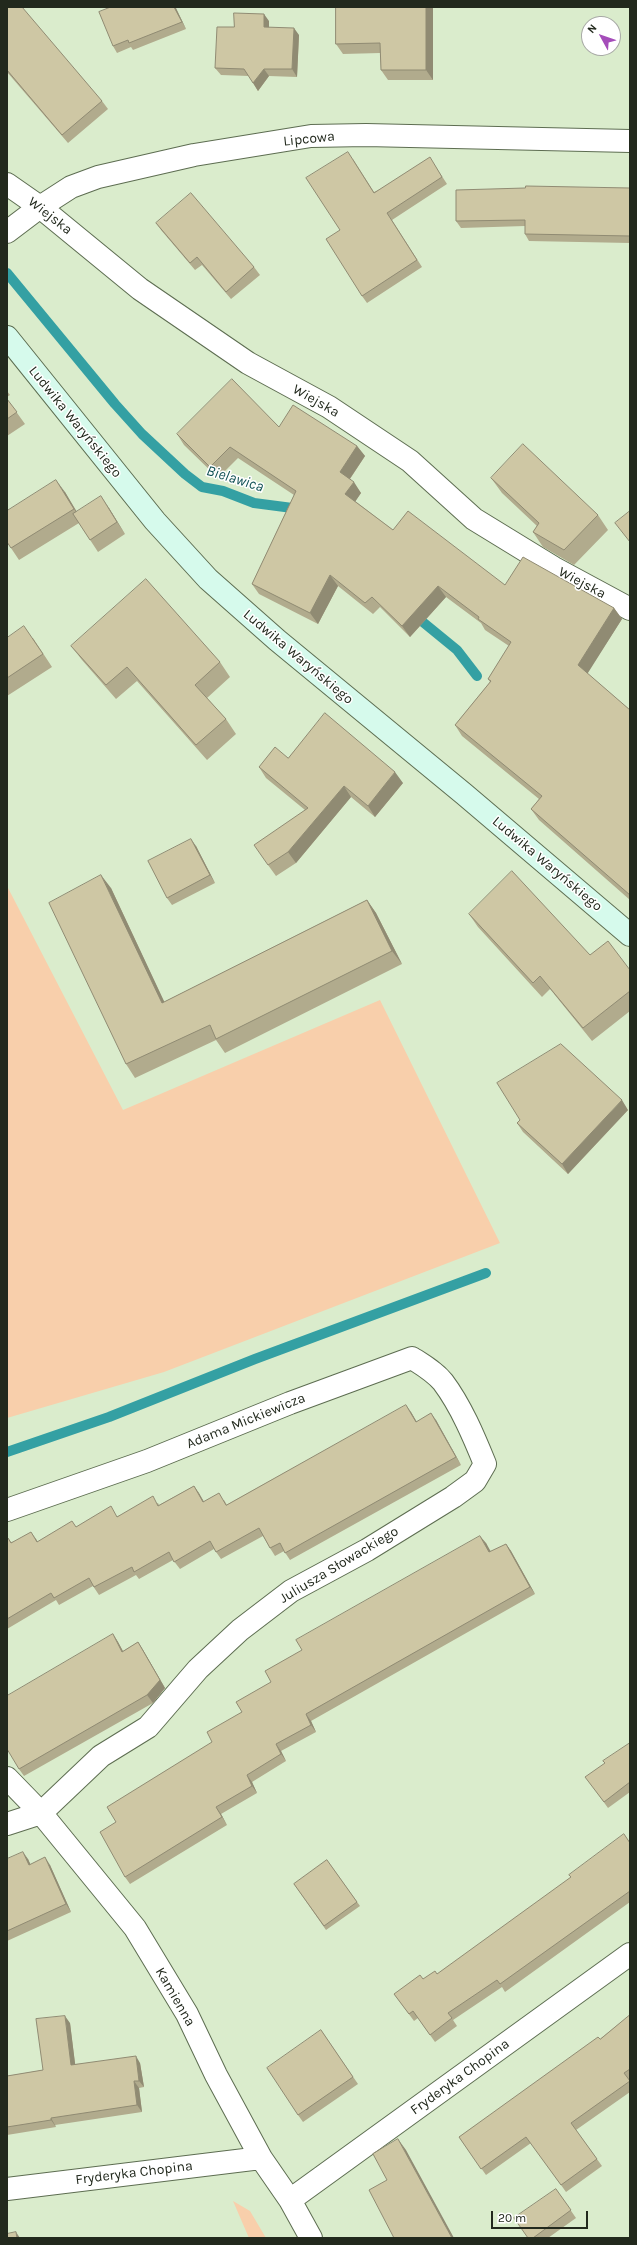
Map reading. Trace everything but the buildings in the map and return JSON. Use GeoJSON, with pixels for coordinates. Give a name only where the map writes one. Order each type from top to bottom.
{"type":"FeatureCollection","features":[{"type":"Feature","properties":{"kind":"main road","name":"Ludwika Waryńskiego"},"geometry":{"type":"LineString","coordinates":[[7,337],[159,526],[208,579],[277,640],[464,794],[630,936]]}},
{"type":"Feature","properties":{"kind":"street","name":"Lipcowa"},"geometry":{"type":"LineString","coordinates":[[7,232],[40,207],[71,187],[98,177],[194,155],[311,136],[366,135],[630,141]]}},
{"type":"Feature","properties":{"kind":"street","name":"Wiejska"},"geometry":{"type":"LineString","coordinates":[[7,184],[40,207],[140,289],[248,363],[329,406],[410,461],[474,519],[554,568],[630,608]]}},
{"type":"Feature","properties":{"kind":"street","name":"Adama Mickiewicza"},"geometry":{"type":"LineString","coordinates":[[7,1510],[147,1461],[290,1403],[412,1358],[428,1368],[443,1382],[462,1415]]}},
{"type":"Feature","properties":{"kind":"street","name":"Juliusza Słowackiego"},"geometry":{"type":"LineString","coordinates":[[7,1824],[41,1813],[101,1756],[148,1727],[198,1669],[240,1630],[291,1591],[367,1550],[453,1497],[475,1481],[485,1464],[462,1415]]}},
{"type":"Feature","properties":{"kind":"street","name":"Kamienna"},"geometry":{"type":"LineString","coordinates":[[7,1778],[41,1813],[135,1928],[187,2014],[216,2076],[261,2158],[290,2200],[311,2238]]}},
{"type":"Feature","properties":{"kind":"street","name":"Fryderyka Chopina"},"geometry":{"type":"LineString","coordinates":[[290,2200],[630,1954]]}},
{"type":"Feature","properties":{"kind":"street","name":"Fryderyka Chopina"},"geometry":{"type":"LineString","coordinates":[[7,2189],[261,2158]]}},
{"type":"Feature","properties":{"kind":"shaded area"},"geometry":{"type":"Polygon","coordinates":[[[7,886],[123,1110],[380,1000],[500,1243],[164,1372],[7,1418],[7,886]]]}},
{"type":"Feature","properties":{"kind":"shaded area"},"geometry":{"type":"Polygon","coordinates":[[[233,2201],[250,2211],[266,2238],[249,2238],[233,2201]]]}},
{"type":"Feature","properties":{"kind":"waterway","name":"Bielawica"},"geometry":{"type":"LineString","coordinates":[[7,273],[115,404],[142,434],[185,474],[202,487],[223,491],[254,503],[300,509]]}},
{"type":"Feature","properties":{"kind":"waterway","name":"Bielawica"},"geometry":{"type":"LineString","coordinates":[[413,614],[457,650],[477,676]]}},
{"type":"Feature","properties":{"kind":"waterway"},"geometry":{"type":"LineString","coordinates":[[7,1452],[109,1417],[255,1359],[486,1273]]}}]}
